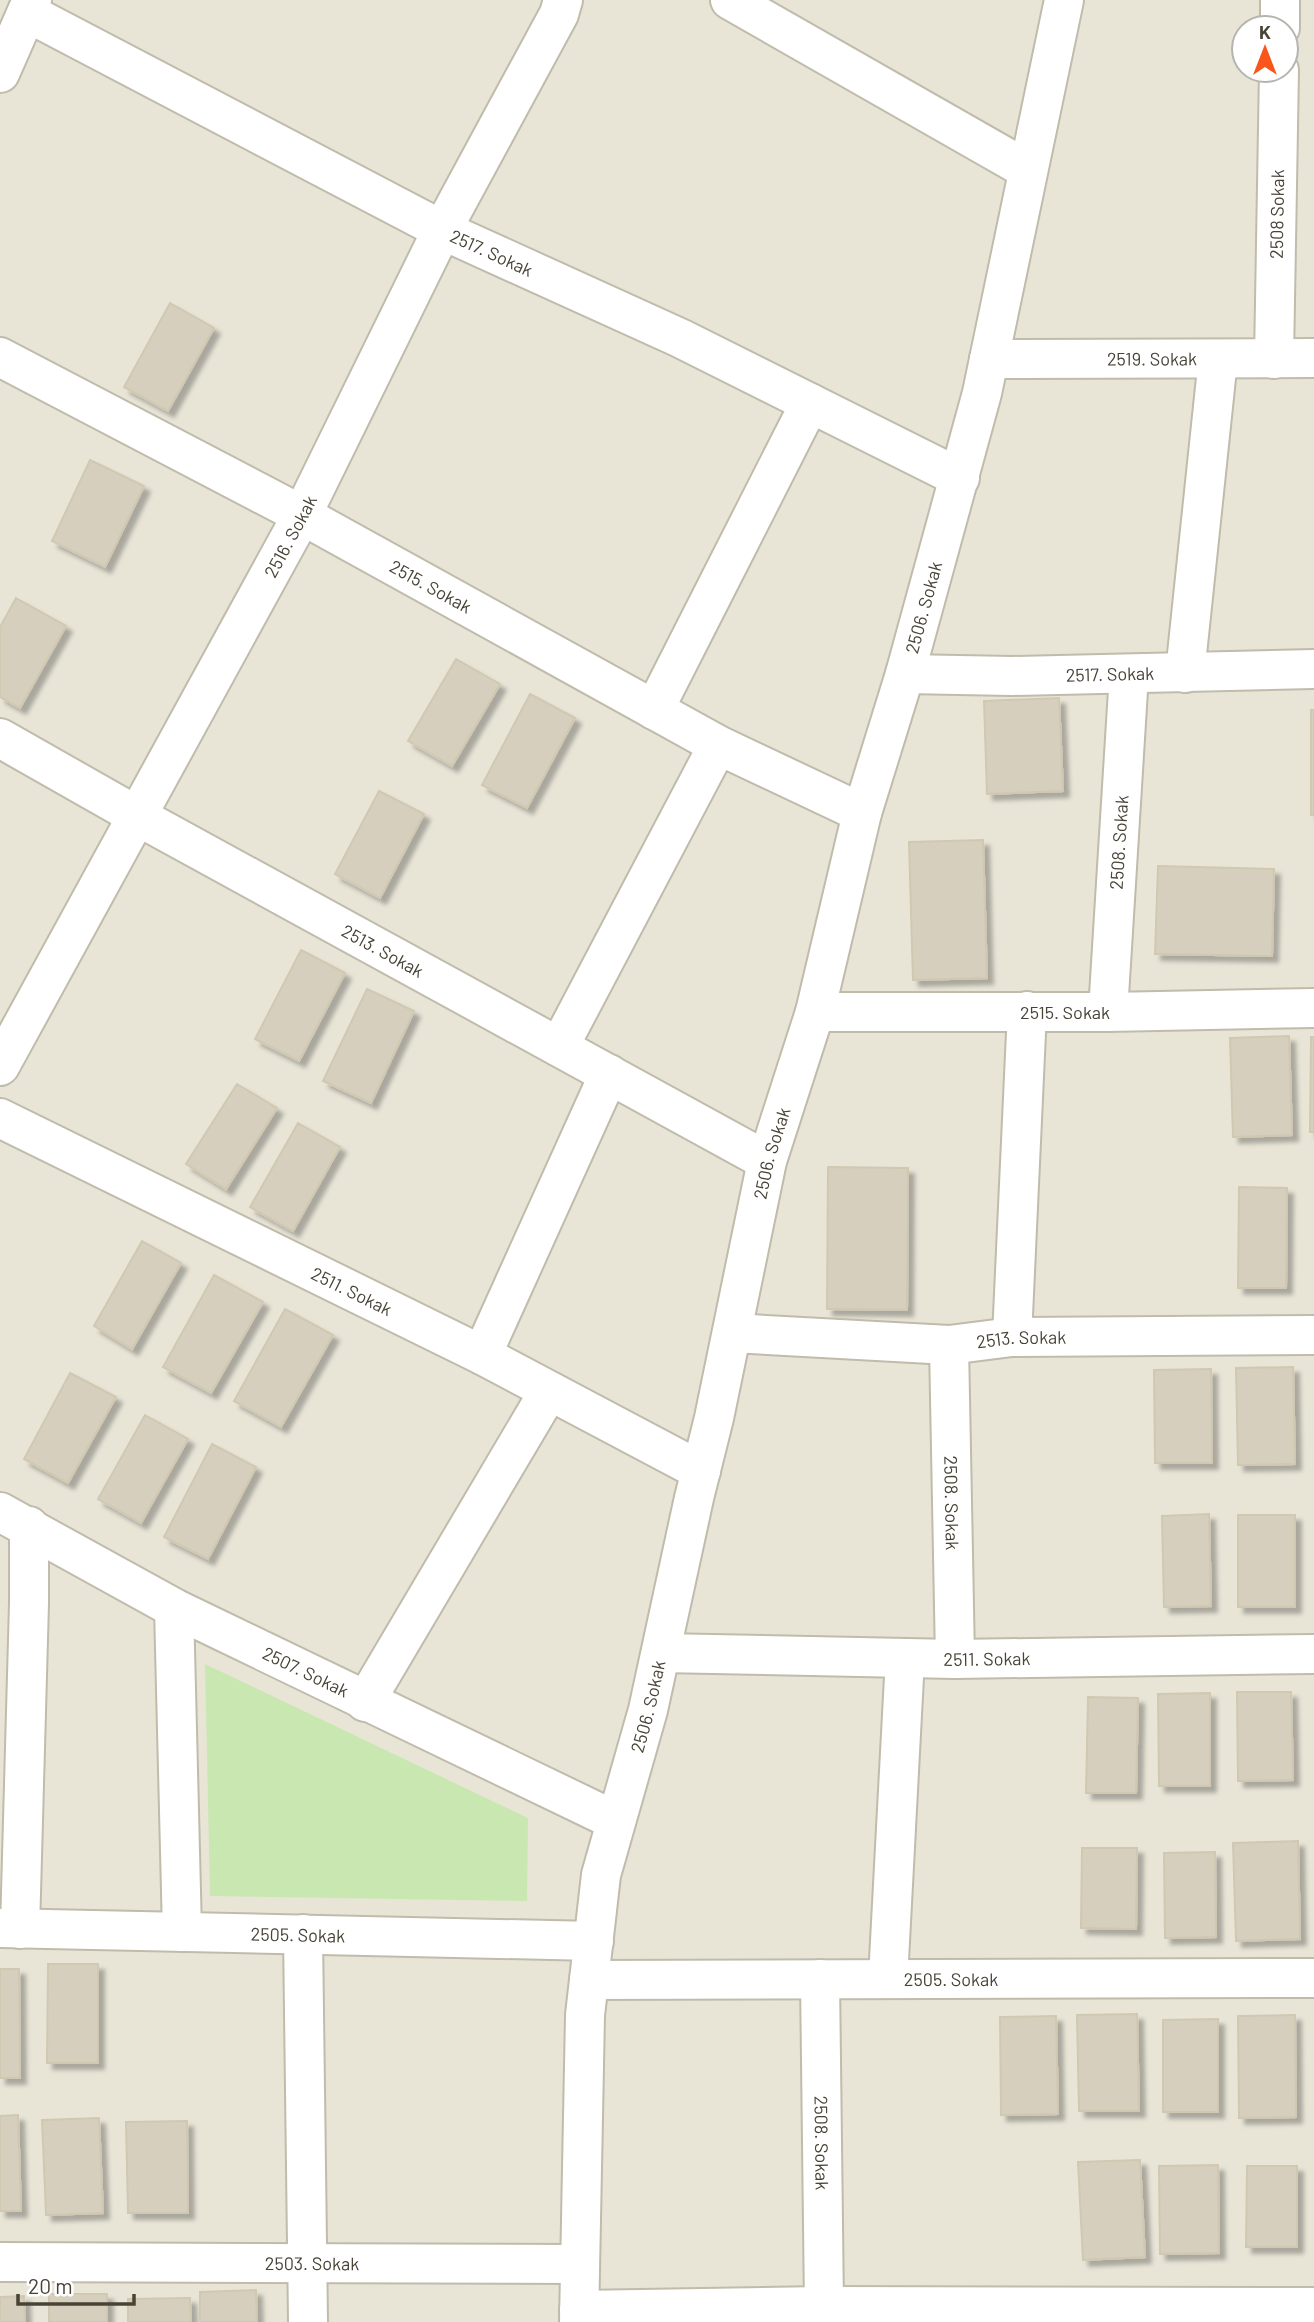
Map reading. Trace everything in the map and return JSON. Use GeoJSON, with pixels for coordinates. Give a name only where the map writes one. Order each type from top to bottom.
{"type":"FeatureCollection","features":[{"type":"Feature","properties":{"kind":"street","name":"2516. Sokak"},"geometry":{"type":"LineString","coordinates":[[0,1066],[139,817],[302,515],[442,230],[559,14],[563,0]]}},
{"type":"Feature","properties":{"kind":"street"},"geometry":{"type":"LineString","coordinates":[[730,0],[1028,170]]}},
{"type":"Feature","properties":{"kind":"street","name":"2506. Sokak"},"geometry":{"type":"LineString","coordinates":[[579,2316],[585,2015],[601,1875],[648,1710],[732,1333],[767,1161],[815,1012],[862,813],[905,674],[960,478],[989,359],[1064,0]]}},
{"type":"Feature","properties":{"kind":"street","name":"2517. Sokak"},"geometry":{"type":"LineString","coordinates":[[30,6],[442,230],[681,338],[960,478]]}},
{"type":"Feature","properties":{"kind":"street"},"geometry":{"type":"LineString","coordinates":[[0,73],[30,6]]}},
{"type":"Feature","properties":{"kind":"street","name":"2508 Sokak"},"geometry":{"type":"LineString","coordinates":[[1274,359],[1279,84]]}},
{"type":"Feature","properties":{"kind":"street","name":"2515. Sokak"},"geometry":{"type":"LineString","coordinates":[[0,357],[302,515],[718,745],[862,813]]}},
{"type":"Feature","properties":{"kind":"street","name":"2519. Sokak"},"geometry":{"type":"LineString","coordinates":[[989,359],[1314,358]]}},
{"type":"Feature","properties":{"kind":"street"},"geometry":{"type":"LineString","coordinates":[[1185,673],[1218,359]]}},
{"type":"Feature","properties":{"kind":"street"},"geometry":{"type":"LineString","coordinates":[[654,710],[810,403]]}},
{"type":"Feature","properties":{"kind":"street","name":"2517. Sokak"},"geometry":{"type":"LineString","coordinates":[[905,674],[1013,677],[1314,669]]}},
{"type":"Feature","properties":{"kind":"street","name":"2508. Sokak"},"geometry":{"type":"LineString","coordinates":[[1108,1012],[1129,674]]}},
{"type":"Feature","properties":{"kind":"street","name":"2513. Sokak"},"geometry":{"type":"LineString","coordinates":[[0,738],[767,1161]]}},
{"type":"Feature","properties":{"kind":"street"},"geometry":{"type":"LineString","coordinates":[[559,1047],[718,745]]}},
{"type":"Feature","properties":{"kind":"street","name":"2515. Sokak"},"geometry":{"type":"LineString","coordinates":[[815,1012],[1108,1012],[1314,1008]]}},
{"type":"Feature","properties":{"kind":"street"},"geometry":{"type":"LineString","coordinates":[[1012,1337],[1027,1011]]}},
{"type":"Feature","properties":{"kind":"street"},"geometry":{"type":"LineString","coordinates":[[482,1355],[609,1074]]}},
{"type":"Feature","properties":{"kind":"street","name":"2511. Sokak"},"geometry":{"type":"LineString","coordinates":[[0,1118],[482,1355],[701,1471]]}},
{"type":"Feature","properties":{"kind":"street","name":"2513. Sokak"},"geometry":{"type":"LineString","coordinates":[[732,1333],[948,1345],[1012,1337],[1314,1335]]}},
{"type":"Feature","properties":{"kind":"street","name":"2508. Sokak"},"geometry":{"type":"LineString","coordinates":[[948,1345],[955,1659]]}},
{"type":"Feature","properties":{"kind":"street"},"geometry":{"type":"LineString","coordinates":[[365,1702],[549,1391]]}},
{"type":"Feature","properties":{"kind":"street"},"geometry":{"type":"LineString","coordinates":[[10,1928],[14,1519]]}},
{"type":"Feature","properties":{"kind":"street","name":"2507. Sokak"},"geometry":{"type":"LineString","coordinates":[[14,1519],[174,1608],[616,1821]]}},
{"type":"Feature","properties":{"kind":"street"},"geometry":{"type":"LineString","coordinates":[[174,1608],[182,1932]]}},
{"type":"Feature","properties":{"kind":"street","name":"2511. Sokak"},"geometry":{"type":"LineString","coordinates":[[661,1653],[955,1659],[1314,1654]]}},
{"type":"Feature","properties":{"kind":"street"},"geometry":{"type":"LineString","coordinates":[[888,1979],[905,1658]]}},
{"type":"Feature","properties":{"kind":"street","name":"2505. Sokak"},"geometry":{"type":"LineString","coordinates":[[10,1928],[594,1941]]}},
{"type":"Feature","properties":{"kind":"street"},"geometry":{"type":"LineString","coordinates":[[303,1934],[308,2322]]}},
{"type":"Feature","properties":{"kind":"street","name":"2505. Sokak"},"geometry":{"type":"LineString","coordinates":[[589,1980],[1314,1978]]}},
{"type":"Feature","properties":{"kind":"street","name":"2508. Sokak"},"geometry":{"type":"LineString","coordinates":[[820,1979],[824,2306]]}},
{"type":"Feature","properties":{"kind":"street","name":"2503. Sokak"},"geometry":{"type":"LineString","coordinates":[[0,2262],[580,2264]]}},
{"type":"Feature","properties":{"kind":"street"},"geometry":{"type":"LineString","coordinates":[[579,2316],[824,2306],[1028,2315],[1314,2307]]}},
{"type":"Feature","properties":{"kind":"shaded area"},"geometry":{"type":"Polygon","coordinates":[[[0,0],[1314,0],[1314,2322],[0,2322],[0,0]]]}},
{"type":"Feature","properties":{"kind":"green space"},"geometry":{"type":"Polygon","coordinates":[[[205,1664],[528,1818],[527,1901],[210,1896],[205,1664]]]}},
{"type":"Feature","properties":{"kind":"building"},"geometry":{"type":"Polygon","coordinates":[[[170,303],[214,328],[168,411],[124,387],[170,303]]]}},
{"type":"Feature","properties":{"kind":"building"},"geometry":{"type":"Polygon","coordinates":[[[90,460],[144,486],[105,567],[52,541],[90,460]]]}},
{"type":"Feature","properties":{"kind":"building"},"geometry":{"type":"Polygon","coordinates":[[[16,598],[66,626],[20,708],[0,697],[0,627],[16,598]]]}},
{"type":"Feature","properties":{"kind":"building"},"geometry":{"type":"Polygon","coordinates":[[[456,659],[500,684],[452,766],[408,741],[456,659]]]}},
{"type":"Feature","properties":{"kind":"building"},"geometry":{"type":"Polygon","coordinates":[[[530,694],[575,718],[527,808],[482,785],[530,694]]]}},
{"type":"Feature","properties":{"kind":"building"},"geometry":{"type":"Polygon","coordinates":[[[1059,698],[1063,791],[987,794],[984,701],[1059,698]]]}},
{"type":"Feature","properties":{"kind":"building"},"geometry":{"type":"Polygon","coordinates":[[[1311,710],[1314,710],[1314,815],[1311,815],[1311,710]]]}},
{"type":"Feature","properties":{"kind":"building"},"geometry":{"type":"Polygon","coordinates":[[[379,791],[424,814],[380,898],[335,874],[379,791]]]}},
{"type":"Feature","properties":{"kind":"building"},"geometry":{"type":"Polygon","coordinates":[[[983,840],[987,978],[913,980],[909,842],[983,840]]]}},
{"type":"Feature","properties":{"kind":"building"},"geometry":{"type":"Polygon","coordinates":[[[1158,866],[1274,869],[1272,956],[1155,954],[1158,866]]]}},
{"type":"Feature","properties":{"kind":"building"},"geometry":{"type":"Polygon","coordinates":[[[301,950],[345,973],[299,1061],[255,1039],[301,950]]]}},
{"type":"Feature","properties":{"kind":"building"},"geometry":{"type":"Polygon","coordinates":[[[367,989],[414,1011],[371,1103],[323,1081],[367,989]]]}},
{"type":"Feature","properties":{"kind":"building"},"geometry":{"type":"Polygon","coordinates":[[[1289,1036],[1292,1135],[1233,1137],[1230,1038],[1289,1036]]]}},
{"type":"Feature","properties":{"kind":"building"},"geometry":{"type":"Polygon","coordinates":[[[1311,1037],[1314,1037],[1314,1132],[1310,1132],[1311,1037]]]}},
{"type":"Feature","properties":{"kind":"building"},"geometry":{"type":"Polygon","coordinates":[[[237,1084],[277,1108],[226,1189],[186,1164],[237,1084]]]}},
{"type":"Feature","properties":{"kind":"building"},"geometry":{"type":"Polygon","coordinates":[[[298,1123],[340,1147],[293,1231],[250,1207],[298,1123]]]}},
{"type":"Feature","properties":{"kind":"building"},"geometry":{"type":"Polygon","coordinates":[[[828,1167],[908,1168],[907,1310],[827,1309],[828,1167]]]}},
{"type":"Feature","properties":{"kind":"building"},"geometry":{"type":"Polygon","coordinates":[[[1239,1187],[1287,1188],[1286,1288],[1238,1288],[1239,1187]]]}},
{"type":"Feature","properties":{"kind":"building"},"geometry":{"type":"Polygon","coordinates":[[[142,1241],[181,1263],[132,1349],[94,1326],[142,1241]]]}},
{"type":"Feature","properties":{"kind":"building"},"geometry":{"type":"Polygon","coordinates":[[[214,1275],[263,1302],[211,1393],[163,1367],[214,1275]]]}},
{"type":"Feature","properties":{"kind":"building"},"geometry":{"type":"Polygon","coordinates":[[[285,1309],[333,1335],[281,1427],[234,1401],[285,1309]]]}},
{"type":"Feature","properties":{"kind":"building"},"geometry":{"type":"Polygon","coordinates":[[[1293,1367],[1295,1464],[1238,1465],[1236,1368],[1293,1367]]]}},
{"type":"Feature","properties":{"kind":"building"},"geometry":{"type":"Polygon","coordinates":[[[1211,1369],[1212,1463],[1155,1463],[1154,1370],[1211,1369]]]}},
{"type":"Feature","properties":{"kind":"building"},"geometry":{"type":"Polygon","coordinates":[[[70,1373],[116,1397],[68,1483],[24,1459],[70,1373]]]}},
{"type":"Feature","properties":{"kind":"building"},"geometry":{"type":"Polygon","coordinates":[[[145,1415],[188,1439],[141,1523],[98,1499],[145,1415]]]}},
{"type":"Feature","properties":{"kind":"building"},"geometry":{"type":"Polygon","coordinates":[[[212,1444],[256,1467],[208,1559],[164,1537],[212,1444]]]}},
{"type":"Feature","properties":{"kind":"building"},"geometry":{"type":"Polygon","coordinates":[[[1209,1514],[1211,1606],[1164,1607],[1162,1516],[1209,1514]]]}},
{"type":"Feature","properties":{"kind":"building"},"geometry":{"type":"Polygon","coordinates":[[[1238,1515],[1295,1515],[1295,1607],[1238,1607],[1238,1515]]]}},
{"type":"Feature","properties":{"kind":"building"},"geometry":{"type":"Polygon","coordinates":[[[1237,1692],[1291,1692],[1293,1780],[1238,1781],[1237,1692]]]}},
{"type":"Feature","properties":{"kind":"building"},"geometry":{"type":"Polygon","coordinates":[[[1210,1693],[1210,1786],[1159,1786],[1158,1694],[1210,1693]]]}},
{"type":"Feature","properties":{"kind":"building"},"geometry":{"type":"Polygon","coordinates":[[[1088,1697],[1138,1698],[1136,1793],[1086,1793],[1088,1697]]]}},
{"type":"Feature","properties":{"kind":"building"},"geometry":{"type":"Polygon","coordinates":[[[1298,1841],[1300,1939],[1236,1941],[1233,1843],[1298,1841]]]}},
{"type":"Feature","properties":{"kind":"building"},"geometry":{"type":"Polygon","coordinates":[[[1082,1848],[1137,1848],[1136,1929],[1081,1928],[1082,1848]]]}},
{"type":"Feature","properties":{"kind":"building"},"geometry":{"type":"Polygon","coordinates":[[[1215,1852],[1216,1937],[1165,1938],[1164,1853],[1215,1852]]]}},
{"type":"Feature","properties":{"kind":"building"},"geometry":{"type":"Polygon","coordinates":[[[48,1964],[98,1964],[98,2063],[47,2063],[48,1964]]]}},
{"type":"Feature","properties":{"kind":"building"},"geometry":{"type":"Polygon","coordinates":[[[0,1969],[19,1969],[20,2078],[0,2078],[0,1969]]]}},
{"type":"Feature","properties":{"kind":"building"},"geometry":{"type":"Polygon","coordinates":[[[1137,2014],[1139,2111],[1079,2111],[1077,2015],[1137,2014]]]}},
{"type":"Feature","properties":{"kind":"building"},"geometry":{"type":"Polygon","coordinates":[[[1295,2015],[1296,2117],[1239,2118],[1238,2016],[1295,2015]]]}},
{"type":"Feature","properties":{"kind":"building"},"geometry":{"type":"Polygon","coordinates":[[[1056,2016],[1058,2114],[1001,2115],[1000,2017],[1056,2016]]]}},
{"type":"Feature","properties":{"kind":"building"},"geometry":{"type":"Polygon","coordinates":[[[1218,2019],[1218,2112],[1163,2112],[1163,2020],[1218,2019]]]}},
{"type":"Feature","properties":{"kind":"building"},"geometry":{"type":"Polygon","coordinates":[[[18,2115],[21,2211],[0,2211],[0,2116],[18,2115]]]}},
{"type":"Feature","properties":{"kind":"building"},"geometry":{"type":"Polygon","coordinates":[[[99,2118],[103,2213],[46,2215],[42,2120],[99,2118]]]}},
{"type":"Feature","properties":{"kind":"building"},"geometry":{"type":"Polygon","coordinates":[[[187,2121],[188,2213],[128,2213],[126,2122],[187,2121]]]}},
{"type":"Feature","properties":{"kind":"building"},"geometry":{"type":"Polygon","coordinates":[[[1140,2160],[1145,2257],[1083,2260],[1078,2162],[1140,2160]]]}},
{"type":"Feature","properties":{"kind":"building"},"geometry":{"type":"Polygon","coordinates":[[[1218,2165],[1219,2253],[1160,2254],[1159,2166],[1218,2165]]]}},
{"type":"Feature","properties":{"kind":"building"},"geometry":{"type":"Polygon","coordinates":[[[1247,2166],[1297,2166],[1297,2247],[1246,2247],[1247,2166]]]}},
{"type":"Feature","properties":{"kind":"building"},"geometry":{"type":"Polygon","coordinates":[[[256,2290],[257,2322],[200,2322],[200,2292],[256,2290]]]}},
{"type":"Feature","properties":{"kind":"building"},"geometry":{"type":"Polygon","coordinates":[[[49,2294],[107,2294],[107,2322],[49,2322],[49,2294]]]}},
{"type":"Feature","properties":{"kind":"building"},"geometry":{"type":"Polygon","coordinates":[[[24,2296],[25,2322],[0,2322],[0,2297],[24,2296]]]}},
{"type":"Feature","properties":{"kind":"building"},"geometry":{"type":"Polygon","coordinates":[[[190,2298],[191,2322],[128,2322],[128,2299],[190,2298]]]}}]}
